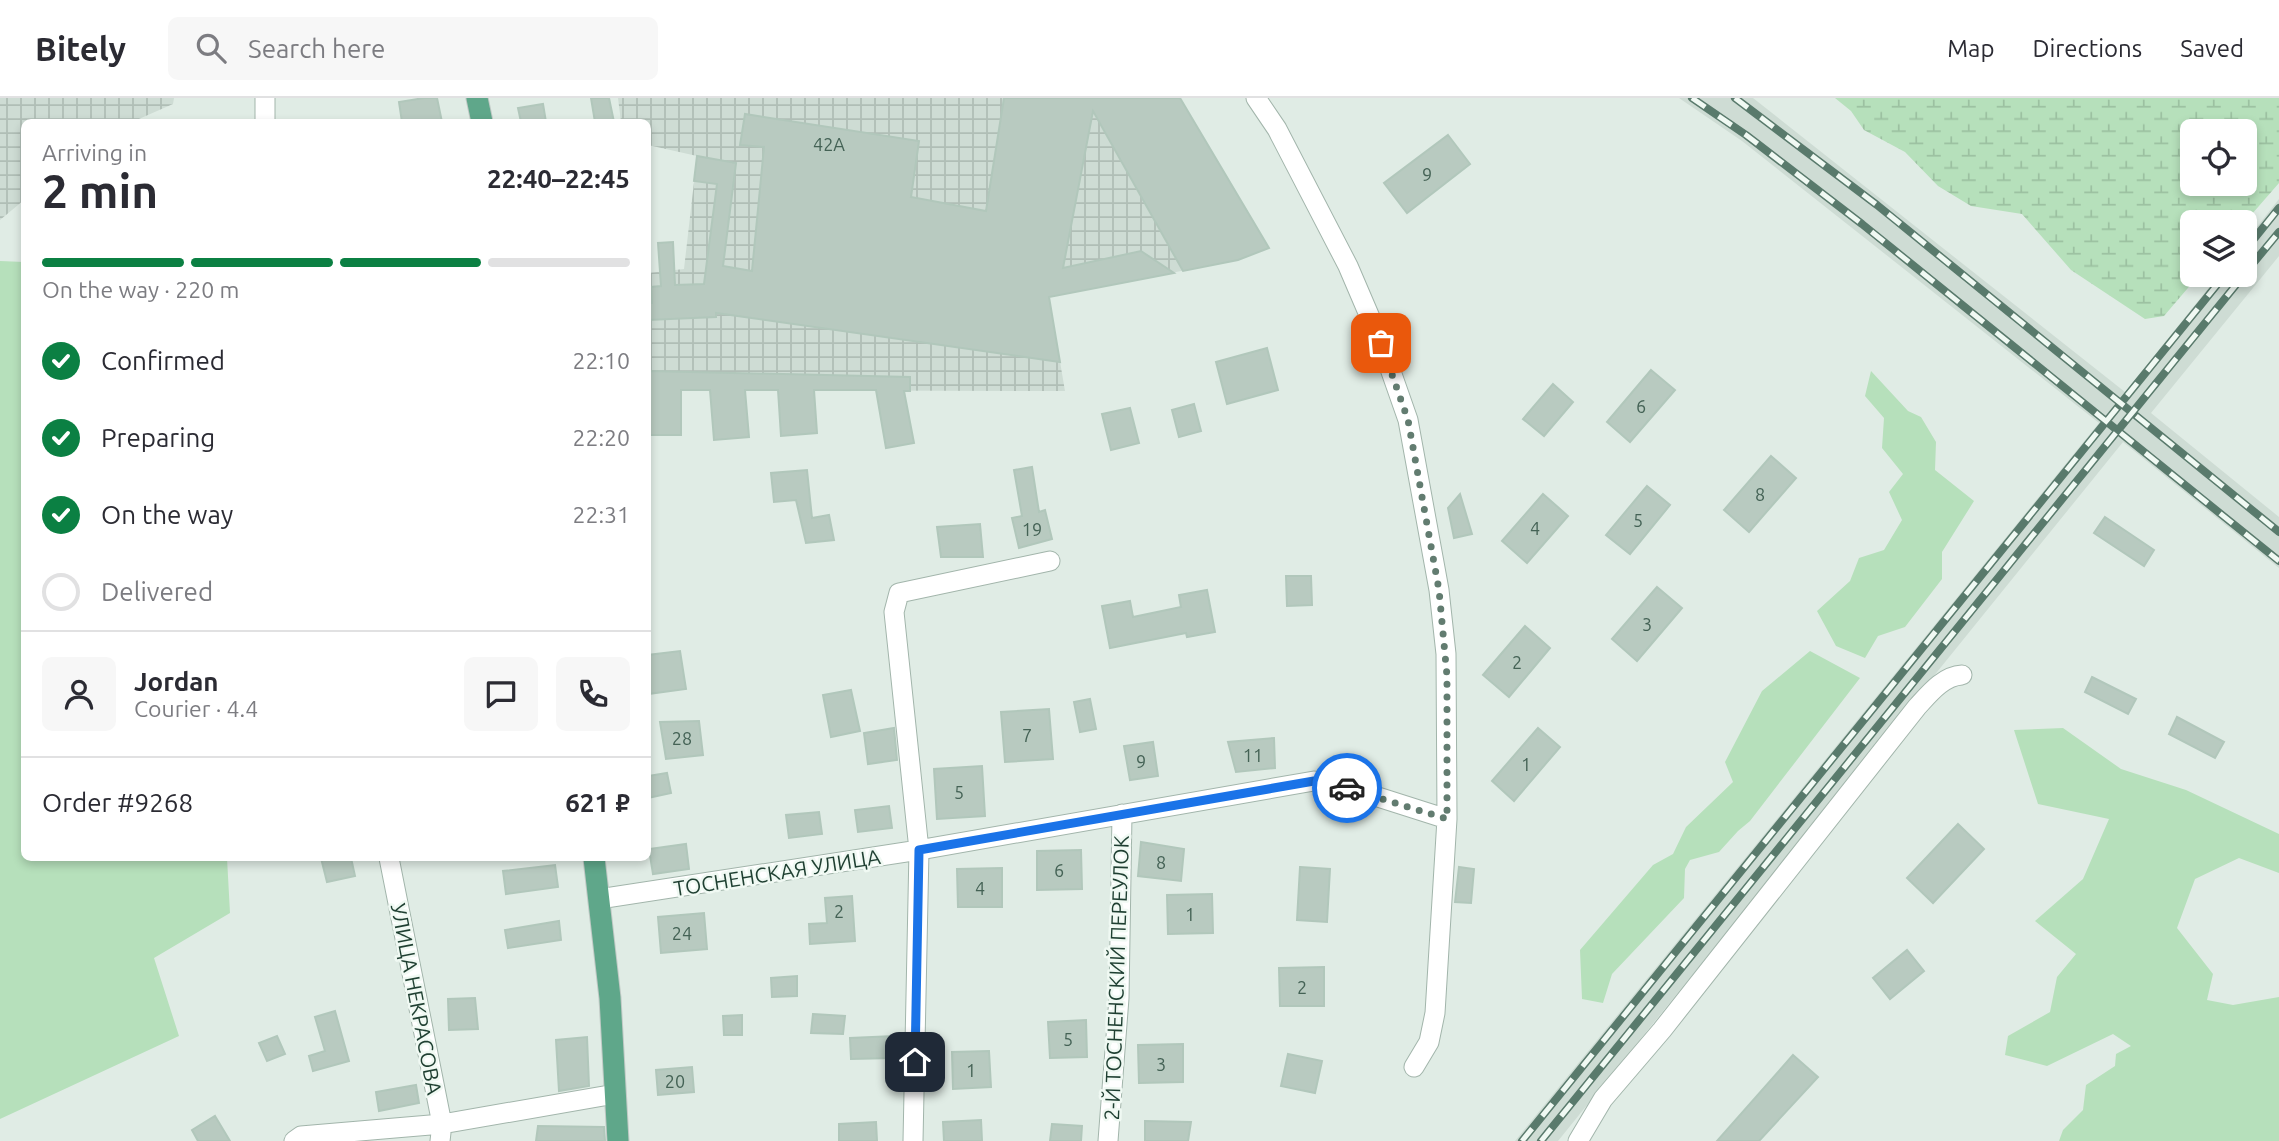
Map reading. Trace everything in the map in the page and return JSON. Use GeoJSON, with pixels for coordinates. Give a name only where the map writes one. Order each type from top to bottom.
{"type":"FeatureCollection","features":[{"type":"Feature","properties":{"kind":"main road"},"geometry":{"type":"LineString","coordinates":[[477,98],[481,119]]}},
{"type":"Feature","properties":{"kind":"main road"},"geometry":{"type":"LineString","coordinates":[[594,861],[610,998],[618,1141]]}},
{"type":"Feature","properties":{"kind":"street"},"geometry":{"type":"LineString","coordinates":[[265,98],[265,119]]}},
{"type":"Feature","properties":{"kind":"street"},"geometry":{"type":"LineString","coordinates":[[1256,98],[1277,129],[1348,266],[1381,343],[1408,420],[1439,590],[1446,654],[1447,819],[1435,1013],[1429,1042],[1414,1067]]}},
{"type":"Feature","properties":{"kind":"street"},"geometry":{"type":"LineString","coordinates":[[913,1141],[919,850],[894,612],[899,593],[1050,561]]}},
{"type":"Feature","properties":{"kind":"street"},"geometry":{"type":"LineString","coordinates":[[1578,1141],[1603,1100],[1662,1030],[1917,707],[1936,687],[1953,676],[1962,676]]}},
{"type":"Feature","properties":{"kind":"street","name":"ТОСНЕНСКАЯ УЛИЦА"},"geometry":{"type":"LineString","coordinates":[[599,899],[919,850],[1314,781],[1356,790],[1447,819]]}},
{"type":"Feature","properties":{"kind":"street","name":"2-Й ТОСНЕНСКИЙ ПЕРЕУЛОК"},"geometry":{"type":"LineString","coordinates":[[1108,1141],[1119,999],[1122,814]]}},
{"type":"Feature","properties":{"kind":"street","name":"УЛИЦА НЕКРАСОВА"},"geometry":{"type":"LineString","coordinates":[[389,861],[441,1133]]}},
{"type":"Feature","properties":{"kind":"street"},"geometry":{"type":"LineString","coordinates":[[294,1141],[301,1136],[441,1133],[615,1094]]}},
{"type":"Feature","properties":{"kind":"shaded area"},"geometry":{"type":"Polygon","coordinates":[[[0,98],[174,98],[173,104],[139,119],[21,119],[21,202],[0,220],[0,98]]]}},
{"type":"Feature","properties":{"kind":"shaded area"},"geometry":{"type":"Polygon","coordinates":[[[618,98],[1180,98],[1269,248],[1237,260],[1049,297],[1065,391],[651,390],[651,273],[684,269],[697,156],[651,146],[651,119],[621,119],[618,98]]]}},
{"type":"Feature","properties":{"kind":"shaded area"},"geometry":{"type":"Polygon","coordinates":[[[1679,98],[1753,98],[2125,392],[2209,287],[2254,287],[2151,413],[2279,517],[2279,568],[2123,442],[1558,1141],[1515,1141],[2099,423],[1742,141],[1679,98]]]}},
{"type":"Feature","properties":{"kind":"shaded area"},"geometry":{"type":"Polygon","coordinates":[[[2279,199],[2279,256],[2257,283],[2257,227],[2279,199]]]}},
{"type":"Feature","properties":{"kind":"green space"},"geometry":{"type":"Polygon","coordinates":[[[1835,98],[2279,98],[2279,183],[2255,210],[2180,210],[2180,287],[2189,287],[2164,316],[2145,319],[2071,270],[2022,214],[1971,206],[1938,186],[1905,152],[1864,130],[1851,111],[1835,98]]]}},
{"type":"Feature","properties":{"kind":"green space"},"geometry":{"type":"Polygon","coordinates":[[[0,261],[21,262],[21,861],[227,861],[230,913],[154,958],[179,1036],[0,1119],[0,261]]]}},
{"type":"Feature","properties":{"kind":"green space"},"geometry":{"type":"Polygon","coordinates":[[[1871,371],[1908,411],[1921,417],[1936,442],[1935,470],[1974,501],[1942,552],[1942,579],[1905,627],[1878,636],[1865,658],[1836,646],[1817,611],[1850,581],[1859,558],[1884,550],[1902,520],[1889,492],[1903,474],[1882,448],[1884,418],[1865,396],[1871,371]]]}},
{"type":"Feature","properties":{"kind":"green space"},"geometry":{"type":"Polygon","coordinates":[[[1810,651],[1860,678],[1750,821],[1719,852],[1690,860],[1685,869],[1684,898],[1612,974],[1603,1003],[1582,999],[1580,950],[1653,865],[1673,854],[1686,827],[1733,782],[1725,762],[1762,691],[1810,651]]]}},
{"type":"Feature","properties":{"kind":"green space"},"geometry":{"type":"Polygon","coordinates":[[[2063,728],[2121,769],[2186,790],[2279,834],[2279,873],[2239,858],[2195,879],[2177,928],[2213,974],[2207,1000],[2233,1005],[2279,997],[2279,1141],[2059,1141],[2063,1130],[2083,1110],[2086,1085],[2115,1066],[2116,1054],[2131,1046],[2113,1034],[2047,1066],[2005,1055],[2008,1036],[2050,1012],[2057,977],[2076,954],[2035,921],[2083,879],[2109,819],[2038,804],[2014,730],[2063,728]]]}},
{"type":"Feature","properties":{"kind":"building"},"geometry":{"type":"Polygon","coordinates":[[[437,98],[441,119],[402,119],[399,102],[437,98]]]}},
{"type":"Feature","properties":{"kind":"building"},"geometry":{"type":"Polygon","coordinates":[[[591,98],[609,98],[613,119],[594,119],[591,98]]]}},
{"type":"Feature","properties":{"kind":"building"},"geometry":{"type":"Polygon","coordinates":[[[1004,98],[1180,98],[1269,248],[1238,260],[1183,271],[1093,111],[1063,268],[1141,251],[1174,273],[1049,297],[1060,362],[716,313],[716,317],[651,320],[651,287],[661,286],[658,243],[673,242],[675,285],[704,284],[717,184],[694,181],[697,156],[736,163],[723,266],[752,271],[764,147],[740,145],[745,114],[919,141],[911,197],[986,211],[1004,98]]]}},
{"type":"Feature","properties":{"kind":"building"},"geometry":{"type":"Polygon","coordinates":[[[543,104],[546,119],[520,119],[518,108],[543,104]]]}},
{"type":"Feature","properties":{"kind":"building"},"geometry":{"type":"Polygon","coordinates":[[[1448,135],[1470,164],[1407,213],[1384,183],[1448,135]]]}},
{"type":"Feature","properties":{"kind":"building"},"geometry":{"type":"Polygon","coordinates":[[[1267,348],[1278,390],[1227,404],[1216,362],[1267,348]]]}},
{"type":"Feature","properties":{"kind":"building"},"geometry":{"type":"Polygon","coordinates":[[[1651,370],[1675,390],[1630,442],[1607,422],[1651,370]]]}},
{"type":"Feature","properties":{"kind":"building"},"geometry":{"type":"Polygon","coordinates":[[[651,371],[910,377],[910,391],[904,391],[914,443],[886,448],[876,390],[814,390],[817,433],[781,436],[778,390],[745,390],[749,437],[714,440],[710,390],[681,390],[681,435],[651,435],[651,371]]]}},
{"type":"Feature","properties":{"kind":"building"},"geometry":{"type":"Polygon","coordinates":[[[1553,384],[1573,402],[1544,436],[1523,419],[1553,384]]]}},
{"type":"Feature","properties":{"kind":"building"},"geometry":{"type":"Polygon","coordinates":[[[1194,404],[1201,431],[1179,437],[1172,410],[1194,404]]]}},
{"type":"Feature","properties":{"kind":"building"},"geometry":{"type":"Polygon","coordinates":[[[1130,408],[1139,443],[1111,450],[1102,414],[1130,408]]]}},
{"type":"Feature","properties":{"kind":"building"},"geometry":{"type":"Polygon","coordinates":[[[1771,456],[1796,478],[1749,532],[1724,510],[1771,456]]]}},
{"type":"Feature","properties":{"kind":"building"},"geometry":{"type":"Polygon","coordinates":[[[1032,467],[1039,512],[1045,510],[1052,539],[1019,548],[1012,518],[1022,516],[1014,470],[1032,467]]]}},
{"type":"Feature","properties":{"kind":"building"},"geometry":{"type":"Polygon","coordinates":[[[807,470],[812,518],[829,515],[834,540],[806,543],[796,500],[774,502],[771,473],[807,470]]]}},
{"type":"Feature","properties":{"kind":"building"},"geometry":{"type":"Polygon","coordinates":[[[1647,486],[1670,505],[1630,554],[1606,535],[1647,486]]]}},
{"type":"Feature","properties":{"kind":"building"},"geometry":{"type":"Polygon","coordinates":[[[1460,494],[1472,534],[1454,538],[1448,508],[1460,494]]]}},
{"type":"Feature","properties":{"kind":"building"},"geometry":{"type":"Polygon","coordinates":[[[1543,494],[1568,516],[1527,563],[1502,541],[1543,494]]]}},
{"type":"Feature","properties":{"kind":"building"},"geometry":{"type":"Polygon","coordinates":[[[2105,517],[2154,550],[2144,566],[2094,533],[2105,517]]]}},
{"type":"Feature","properties":{"kind":"building"},"geometry":{"type":"Polygon","coordinates":[[[980,524],[983,557],[941,557],[937,527],[980,524]]]}},
{"type":"Feature","properties":{"kind":"building"},"geometry":{"type":"Polygon","coordinates":[[[1286,576],[1311,576],[1312,605],[1287,606],[1286,576]]]}},
{"type":"Feature","properties":{"kind":"building"},"geometry":{"type":"Polygon","coordinates":[[[1657,587],[1682,608],[1637,661],[1612,639],[1657,587]]]}},
{"type":"Feature","properties":{"kind":"building"},"geometry":{"type":"Polygon","coordinates":[[[1207,590],[1215,632],[1187,637],[1186,633],[1110,648],[1102,606],[1130,601],[1133,617],[1181,607],[1179,595],[1207,590]]]}},
{"type":"Feature","properties":{"kind":"building"},"geometry":{"type":"Polygon","coordinates":[[[1525,626],[1550,648],[1509,697],[1483,675],[1525,626]]]}},
{"type":"Feature","properties":{"kind":"building"},"geometry":{"type":"Polygon","coordinates":[[[680,651],[686,689],[651,694],[651,655],[680,651]]]}},
{"type":"Feature","properties":{"kind":"building"},"geometry":{"type":"Polygon","coordinates":[[[2092,677],[2136,699],[2128,714],[2085,692],[2092,677]]]}},
{"type":"Feature","properties":{"kind":"building"},"geometry":{"type":"Polygon","coordinates":[[[851,690],[860,731],[831,737],[823,695],[851,690]]]}},
{"type":"Feature","properties":{"kind":"building"},"geometry":{"type":"Polygon","coordinates":[[[1090,699],[1096,729],[1080,732],[1074,702],[1090,699]]]}},
{"type":"Feature","properties":{"kind":"building"},"geometry":{"type":"Polygon","coordinates":[[[1049,709],[1053,759],[1005,762],[1001,712],[1049,709]]]}},
{"type":"Feature","properties":{"kind":"building"},"geometry":{"type":"Polygon","coordinates":[[[2177,717],[2224,742],[2215,758],[2169,734],[2177,717]]]}},
{"type":"Feature","properties":{"kind":"building"},"geometry":{"type":"Polygon","coordinates":[[[699,721],[703,755],[666,759],[660,722],[699,721]]]}},
{"type":"Feature","properties":{"kind":"building"},"geometry":{"type":"Polygon","coordinates":[[[894,728],[897,760],[868,764],[864,733],[894,728]]]}},
{"type":"Feature","properties":{"kind":"building"},"geometry":{"type":"Polygon","coordinates":[[[1538,728],[1560,747],[1514,801],[1492,781],[1538,728]]]}},
{"type":"Feature","properties":{"kind":"building"},"geometry":{"type":"Polygon","coordinates":[[[1274,738],[1275,768],[1236,772],[1228,742],[1274,738]]]}},
{"type":"Feature","properties":{"kind":"building"},"geometry":{"type":"Polygon","coordinates":[[[1153,742],[1158,776],[1130,780],[1124,746],[1153,742]]]}},
{"type":"Feature","properties":{"kind":"building"},"geometry":{"type":"Polygon","coordinates":[[[982,766],[985,816],[937,819],[934,769],[982,766]]]}},
{"type":"Feature","properties":{"kind":"building"},"geometry":{"type":"Polygon","coordinates":[[[667,773],[671,793],[651,797],[651,776],[667,773]]]}},
{"type":"Feature","properties":{"kind":"building"},"geometry":{"type":"Polygon","coordinates":[[[889,806],[892,828],[858,832],[855,810],[889,806]]]}},
{"type":"Feature","properties":{"kind":"building"},"geometry":{"type":"Polygon","coordinates":[[[819,812],[822,834],[789,838],[786,815],[819,812]]]}},
{"type":"Feature","properties":{"kind":"building"},"geometry":{"type":"Polygon","coordinates":[[[1958,824],[1984,849],[1933,903],[1907,878],[1958,824]]]}},
{"type":"Feature","properties":{"kind":"building"},"geometry":{"type":"Polygon","coordinates":[[[1141,842],[1184,849],[1181,881],[1138,876],[1141,842]]]}},
{"type":"Feature","properties":{"kind":"building"},"geometry":{"type":"Polygon","coordinates":[[[686,844],[689,869],[653,874],[651,849],[686,844]]]}},
{"type":"Feature","properties":{"kind":"building"},"geometry":{"type":"Polygon","coordinates":[[[1081,850],[1082,889],[1037,890],[1037,851],[1081,850]]]}},
{"type":"Feature","properties":{"kind":"building"},"geometry":{"type":"Polygon","coordinates":[[[322,861],[352,861],[355,876],[327,882],[322,861]]]}},
{"type":"Feature","properties":{"kind":"building"},"geometry":{"type":"Polygon","coordinates":[[[555,865],[558,887],[506,894],[503,871],[555,865]]]}},
{"type":"Feature","properties":{"kind":"building"},"geometry":{"type":"Polygon","coordinates":[[[1300,867],[1330,869],[1327,922],[1297,920],[1300,867]]]}},
{"type":"Feature","properties":{"kind":"building"},"geometry":{"type":"Polygon","coordinates":[[[1459,867],[1474,869],[1471,903],[1455,902],[1459,867]]]}},
{"type":"Feature","properties":{"kind":"building"},"geometry":{"type":"Polygon","coordinates":[[[1002,868],[1002,907],[958,907],[957,869],[1002,868]]]}},
{"type":"Feature","properties":{"kind":"building"},"geometry":{"type":"Polygon","coordinates":[[[1212,894],[1213,933],[1168,934],[1167,895],[1212,894]]]}},
{"type":"Feature","properties":{"kind":"building"},"geometry":{"type":"Polygon","coordinates":[[[852,896],[855,941],[810,944],[809,924],[827,923],[825,898],[852,896]]]}},
{"type":"Feature","properties":{"kind":"building"},"geometry":{"type":"Polygon","coordinates":[[[704,913],[707,949],[661,953],[658,917],[704,913]]]}},
{"type":"Feature","properties":{"kind":"building"},"geometry":{"type":"Polygon","coordinates":[[[559,921],[561,940],[508,948],[505,930],[559,921]]]}},
{"type":"Feature","properties":{"kind":"building"},"geometry":{"type":"Polygon","coordinates":[[[1907,950],[1924,971],[1890,999],[1873,978],[1907,950]]]}},
{"type":"Feature","properties":{"kind":"building"},"geometry":{"type":"Polygon","coordinates":[[[1324,967],[1324,1006],[1280,1006],[1279,968],[1324,967]]]}},
{"type":"Feature","properties":{"kind":"building"},"geometry":{"type":"Polygon","coordinates":[[[797,976],[797,996],[772,997],[771,978],[797,976]]]}},
{"type":"Feature","properties":{"kind":"building"},"geometry":{"type":"Polygon","coordinates":[[[475,998],[478,1029],[449,1030],[448,999],[475,998]]]}},
{"type":"Feature","properties":{"kind":"building"},"geometry":{"type":"Polygon","coordinates":[[[335,1011],[349,1061],[313,1071],[309,1056],[325,1051],[315,1017],[335,1011]]]}},
{"type":"Feature","properties":{"kind":"building"},"geometry":{"type":"Polygon","coordinates":[[[813,1014],[845,1016],[843,1034],[811,1033],[813,1014]]]}},
{"type":"Feature","properties":{"kind":"building"},"geometry":{"type":"Polygon","coordinates":[[[742,1015],[742,1035],[724,1035],[723,1016],[742,1015]]]}},
{"type":"Feature","properties":{"kind":"building"},"geometry":{"type":"Polygon","coordinates":[[[1086,1020],[1087,1057],[1050,1058],[1048,1022],[1086,1020]]]}},
{"type":"Feature","properties":{"kind":"building"},"geometry":{"type":"Polygon","coordinates":[[[277,1036],[285,1054],[267,1061],[259,1043],[277,1036]]]}},
{"type":"Feature","properties":{"kind":"building"},"geometry":{"type":"Polygon","coordinates":[[[894,1036],[894,1058],[851,1059],[850,1038],[894,1036]]]}},
{"type":"Feature","properties":{"kind":"building"},"geometry":{"type":"Polygon","coordinates":[[[587,1037],[589,1086],[559,1091],[556,1040],[587,1037]]]}},
{"type":"Feature","properties":{"kind":"building"},"geometry":{"type":"Polygon","coordinates":[[[1183,1044],[1183,1082],[1139,1083],[1138,1045],[1183,1044]]]}},
{"type":"Feature","properties":{"kind":"building"},"geometry":{"type":"Polygon","coordinates":[[[989,1051],[991,1087],[953,1089],[952,1052],[989,1051]]]}},
{"type":"Feature","properties":{"kind":"building"},"geometry":{"type":"Polygon","coordinates":[[[1288,1054],[1322,1061],[1315,1093],[1281,1086],[1288,1054]]]}},
{"type":"Feature","properties":{"kind":"building"},"geometry":{"type":"Polygon","coordinates":[[[1793,1055],[1818,1077],[1759,1141],[1717,1141],[1793,1055]]]}},
{"type":"Feature","properties":{"kind":"building"},"geometry":{"type":"Polygon","coordinates":[[[692,1067],[694,1092],[658,1095],[656,1070],[692,1067]]]}},
{"type":"Feature","properties":{"kind":"building"},"geometry":{"type":"Polygon","coordinates":[[[416,1085],[419,1103],[379,1111],[376,1092],[416,1085]]]}},
{"type":"Feature","properties":{"kind":"building"},"geometry":{"type":"Polygon","coordinates":[[[215,1116],[230,1141],[198,1141],[192,1130],[215,1116]]]}},
{"type":"Feature","properties":{"kind":"building"},"geometry":{"type":"Polygon","coordinates":[[[981,1120],[982,1141],[944,1141],[943,1122],[981,1120]]]}},
{"type":"Feature","properties":{"kind":"building"},"geometry":{"type":"Polygon","coordinates":[[[1145,1121],[1191,1122],[1188,1141],[1145,1141],[1145,1121]]]}},
{"type":"Feature","properties":{"kind":"building"},"geometry":{"type":"Polygon","coordinates":[[[876,1122],[877,1141],[839,1141],[839,1124],[876,1122]]]}},
{"type":"Feature","properties":{"kind":"building"},"geometry":{"type":"Polygon","coordinates":[[[1052,1124],[1082,1126],[1081,1141],[1050,1141],[1052,1124]]]}},
{"type":"Feature","properties":{"kind":"building"},"geometry":{"type":"Polygon","coordinates":[[[538,1126],[604,1127],[605,1141],[536,1141],[538,1126]]]}},
{"type":"Feature","properties":{"kind":"railway"},"geometry":{"type":"LineString","coordinates":[[1692,98],[1746,135],[1862,224],[2279,561]]}},
{"type":"Feature","properties":{"kind":"railway"},"geometry":{"type":"LineString","coordinates":[[1735,98],[1877,205],[2279,532]]}},
{"type":"Feature","properties":{"kind":"railway"},"geometry":{"type":"LineString","coordinates":[[2257,235],[2279,208]]}},
{"type":"Feature","properties":{"kind":"railway"},"geometry":{"type":"LineString","coordinates":[[2257,259],[2279,232]]}},
{"type":"Feature","properties":{"kind":"railway"},"geometry":{"type":"LineString","coordinates":[[1522,1141],[2215,287]]}},
{"type":"Feature","properties":{"kind":"railway"},"geometry":{"type":"LineString","coordinates":[[1541,1141],[2234,287]]}},
{"type":"Feature","properties":{"kind":"way so far"},"geometry":{"type":"LineString","coordinates":[[1347,788],[1447,819],[1447,676],[1439,590],[1408,420],[1381,343]]}},
{"type":"Feature","properties":{"kind":"route"},"geometry":{"type":"LineString","coordinates":[[915,1062],[919,850],[1314,781],[1347,788]]}}]}
